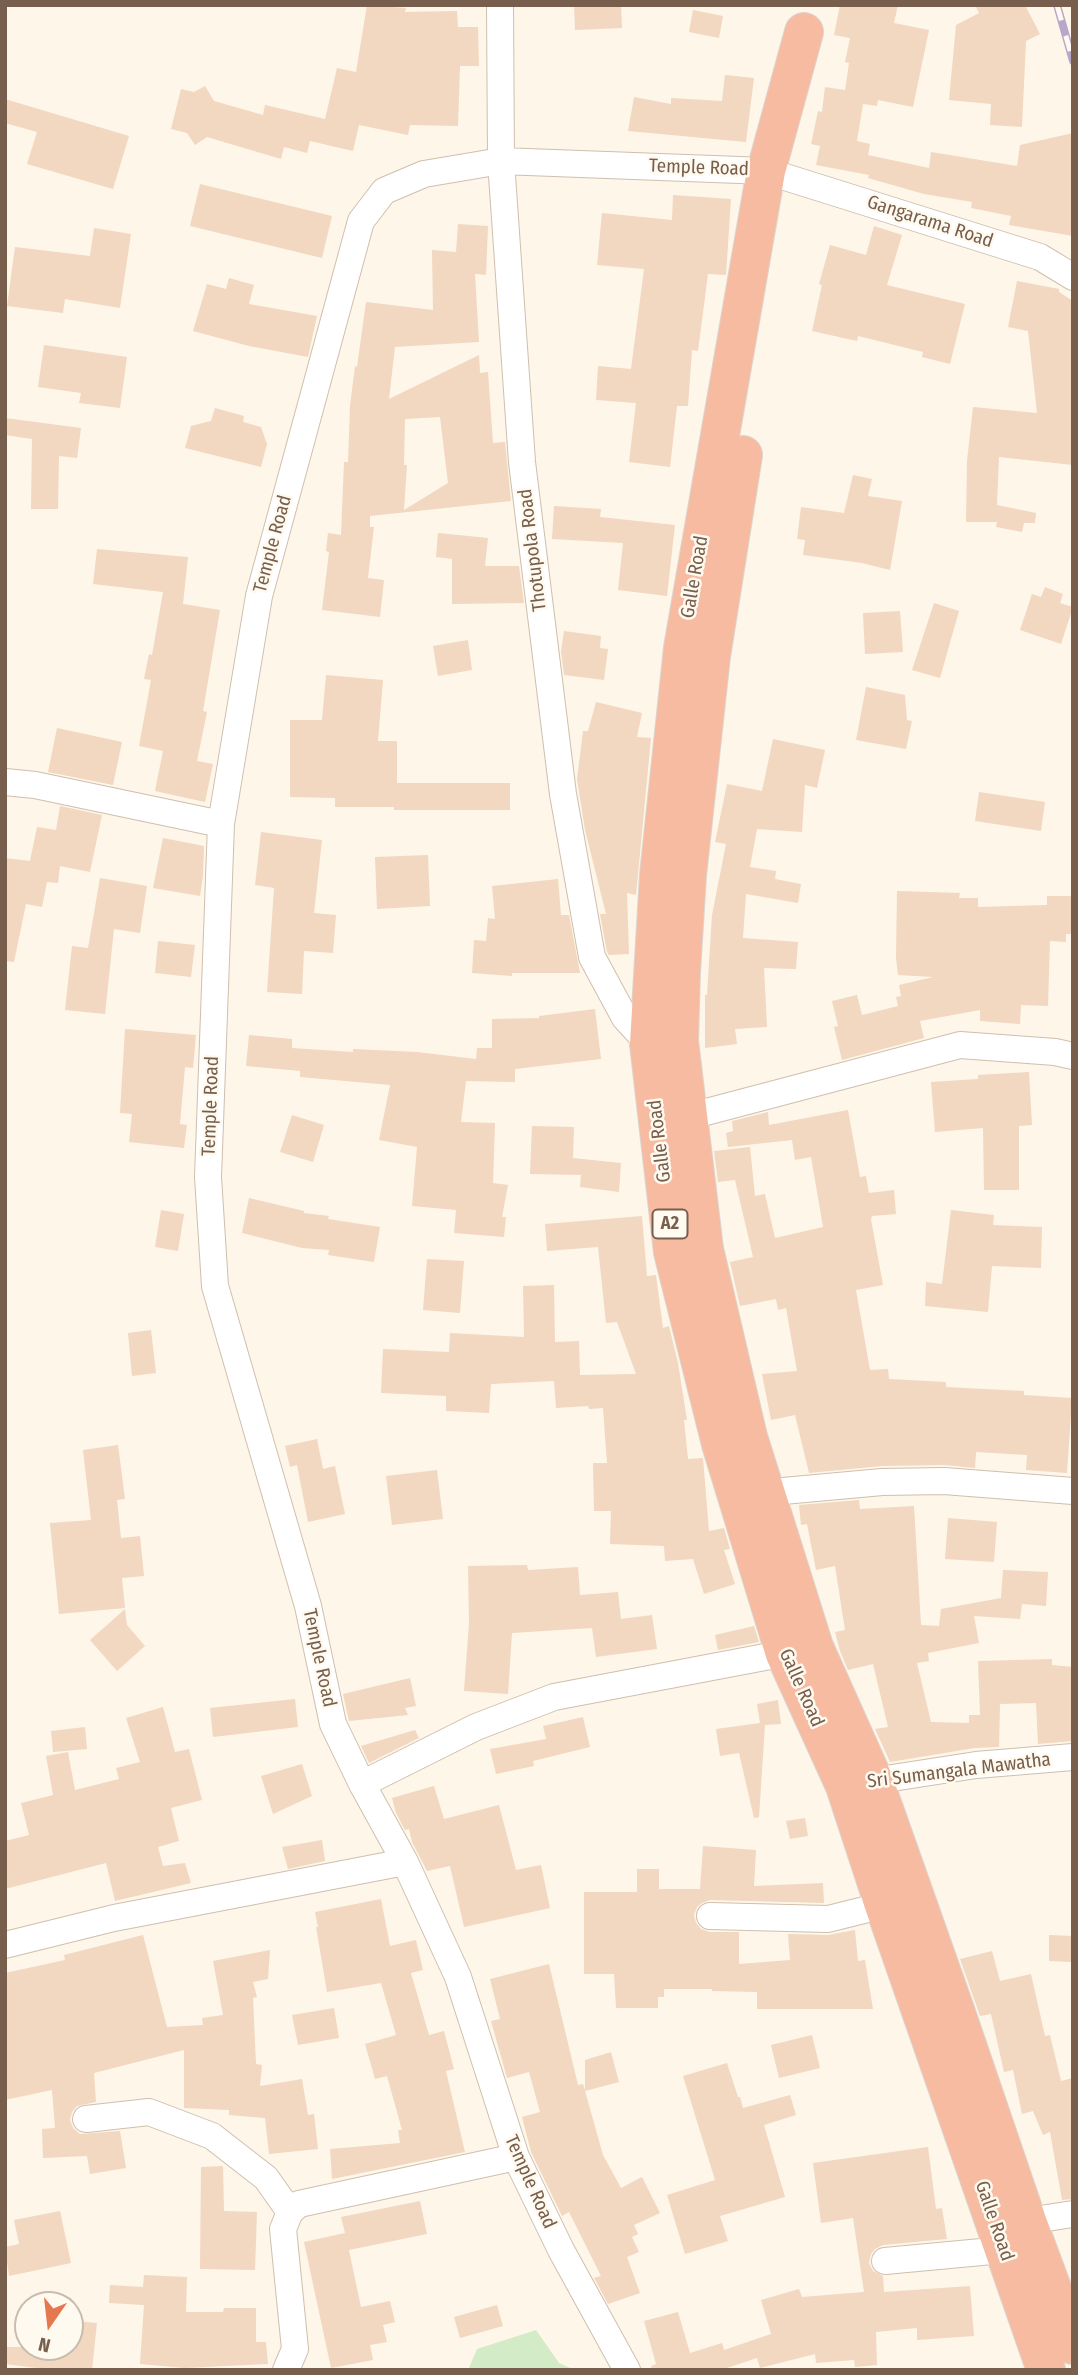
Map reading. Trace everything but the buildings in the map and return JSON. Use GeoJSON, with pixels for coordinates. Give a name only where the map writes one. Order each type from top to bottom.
{"type":"FeatureCollection","features":[{"type":"Feature","properties":{"kind":"highway","name":"Galle Road"},"geometry":{"type":"LineString","coordinates":[[806,19],[683,648],[659,875],[664,1042],[673,1121],[673,1252],[721,1444],[751,1494],[799,1651],[956,2010],[1027,2221],[1073,2345]]}},
{"type":"Feature","properties":{"kind":"highway","name":"Galle Road"},"geometry":{"type":"LineString","coordinates":[[859,1784],[884,1905],[1046,2370]]}},
{"type":"Feature","properties":{"kind":"street","name":"Thotupola Road"},"geometry":{"type":"LineString","coordinates":[[500,5],[501,161],[522,462],[563,794],[593,957],[625,1018],[664,1042]]}},
{"type":"Feature","properties":{"kind":"street","name":"Temple Road"},"geometry":{"type":"LineString","coordinates":[[627,2370],[561,2250],[516,2157],[458,1977],[405,1862],[333,1724],[308,1606],[215,1286],[208,1177],[221,824],[259,596],[361,221],[384,191],[424,174],[501,161],[775,173]]}},
{"type":"Feature","properties":{"kind":"street","name":"Gangarama Road"},"geometry":{"type":"LineString","coordinates":[[775,173],[1040,257],[1073,277]]}},
{"type":"Feature","properties":{"kind":"street"},"geometry":{"type":"LineString","coordinates":[[5,782],[35,785],[221,824]]}},
{"type":"Feature","properties":{"kind":"street"},"geometry":{"type":"LineString","coordinates":[[673,1121],[960,1045],[1055,1052],[1073,1056]]}},
{"type":"Feature","properties":{"kind":"street"},"geometry":{"type":"LineString","coordinates":[[751,1494],[882,1482],[944,1481],[1073,1491]]}},
{"type":"Feature","properties":{"kind":"street"},"geometry":{"type":"LineString","coordinates":[[362,1784],[476,1727],[555,1697],[799,1651]]}},
{"type":"Feature","properties":{"kind":"street","name":"Sri Sumangala Mawatha"},"geometry":{"type":"LineString","coordinates":[[859,1784],[976,1765],[1073,1757]]}},
{"type":"Feature","properties":{"kind":"street"},"geometry":{"type":"LineString","coordinates":[[5,1945],[114,1918],[405,1862]]}},
{"type":"Feature","properties":{"kind":"street"},"geometry":{"type":"LineString","coordinates":[[710,1916],[828,1919],[884,1905]]}},
{"type":"Feature","properties":{"kind":"street"},"geometry":{"type":"LineString","coordinates":[[86,2119],[149,2112],[212,2136],[267,2178],[290,2213]]}},
{"type":"Feature","properties":{"kind":"street"},"geometry":{"type":"LineString","coordinates":[[286,2370],[295,2349],[283,2230],[290,2213],[299,2204],[516,2157]]}},
{"type":"Feature","properties":{"kind":"street"},"geometry":{"type":"LineString","coordinates":[[1027,2221],[1073,2214]]}},
{"type":"Feature","properties":{"kind":"street"},"geometry":{"type":"LineString","coordinates":[[885,2262],[1003,2250]]}},
{"type":"Feature","properties":{"kind":"green space"},"geometry":{"type":"Polygon","coordinates":[[[536,2330],[559,2363],[575,2370],[468,2370],[477,2349],[536,2330]]]}},
{"type":"Feature","properties":{"kind":"railway"},"geometry":{"type":"LineString","coordinates":[[1057,5],[1073,61]]}}]}
